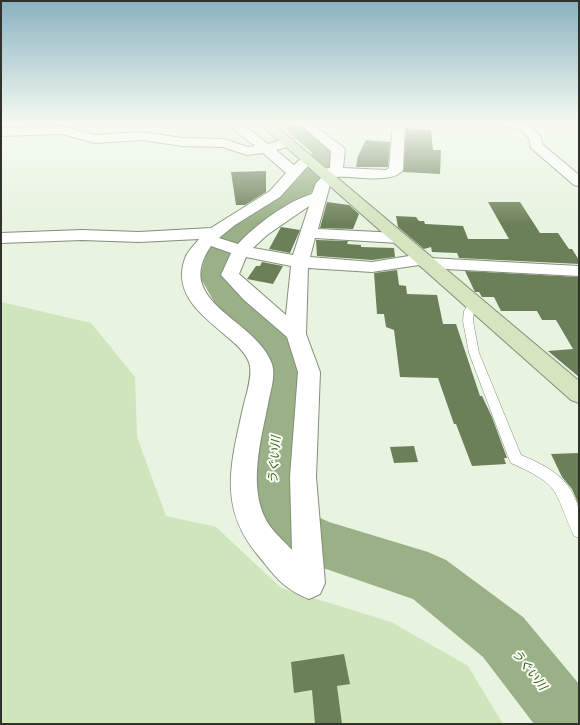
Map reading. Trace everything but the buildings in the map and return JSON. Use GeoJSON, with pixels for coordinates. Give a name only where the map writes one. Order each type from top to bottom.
{"type":"FeatureCollection","features":[{"type":"Feature","properties":{"kind":"street"},"geometry":{"type":"LineString","coordinates":[[275,157],[287,168],[317,173],[388,174],[396,170],[397,157]]}},
{"type":"Feature","properties":{"kind":"street"},"geometry":{"type":"LineString","coordinates":[[302,157],[317,173],[398,238],[579,394]]}},
{"type":"Feature","properties":{"kind":"street"},"geometry":{"type":"LineString","coordinates":[[317,173],[308,233],[300,262],[296,334],[309,372],[303,476],[309,583],[292,573],[256,529],[244,496],[245,457],[261,379],[260,365],[249,344],[196,297],[191,281],[192,265],[195,256],[210,236],[275,194],[317,173],[332,157]]}},
{"type":"Feature","properties":{"kind":"street"},"geometry":{"type":"LineString","coordinates":[[550,157],[579,182]]}},
{"type":"Feature","properties":{"kind":"street"},"geometry":{"type":"LineString","coordinates":[[296,334],[251,296],[230,275],[232,264],[251,238],[308,200],[317,173]]}},
{"type":"Feature","properties":{"kind":"street"},"geometry":{"type":"LineString","coordinates":[[308,233],[398,238]]}},
{"type":"Feature","properties":{"kind":"street"},"geometry":{"type":"LineString","coordinates":[[1,238],[82,235],[139,237],[210,236],[242,250],[300,262],[372,267],[424,261],[546,270],[579,270]]}},
{"type":"Feature","properties":{"kind":"lane"},"geometry":{"type":"LineString","coordinates":[[473,303],[469,311],[468,321],[474,353],[516,459],[540,471],[556,482],[566,499],[579,531]]}},
{"type":"Feature","properties":{"kind":"green space"},"geometry":{"type":"Polygon","coordinates":[[[1,302],[91,323],[135,377],[137,437],[166,516],[216,527],[281,588],[391,622],[468,666],[503,724],[1,724],[1,302]]]}},
{"type":"Feature","properties":{"kind":"waterway","name":"うぐい川"},"geometry":{"type":"LineString","coordinates":[[322,157],[318,166],[300,191],[229,240],[221,252],[215,277],[227,298],[265,331],[285,365],[273,466],[273,509],[292,529],[321,544],[428,578],[503,637],[558,706],[570,724]]}}]}
